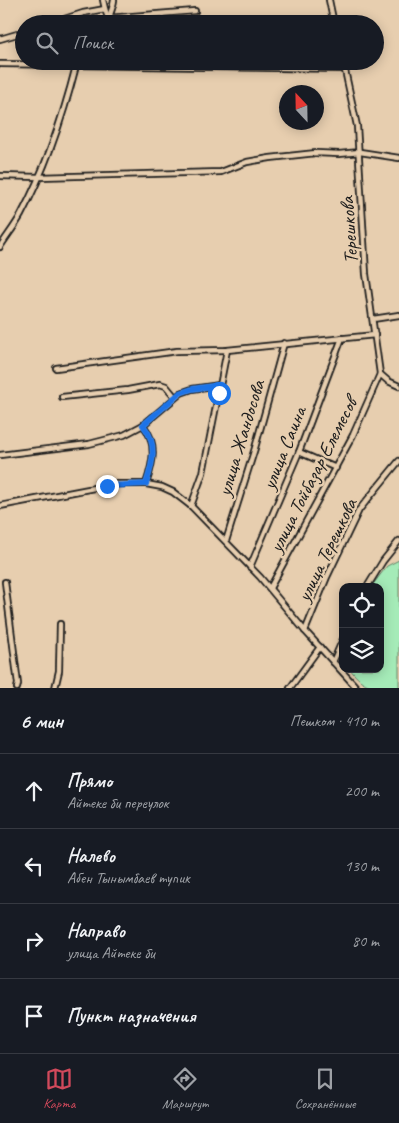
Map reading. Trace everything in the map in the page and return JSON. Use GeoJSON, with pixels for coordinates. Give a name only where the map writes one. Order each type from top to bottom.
{"type":"FeatureCollection","features":[{"type":"Feature","properties":{"kind":"street"},"geometry":{"type":"LineString","coordinates":[[103,0],[106,15]]}},
{"type":"Feature","properties":{"kind":"street"},"geometry":{"type":"LineString","coordinates":[[111,15],[114,0]]}},
{"type":"Feature","properties":{"kind":"street"},"geometry":{"type":"LineString","coordinates":[[329,0],[332,15]]}},
{"type":"Feature","properties":{"kind":"street"},"geometry":{"type":"LineString","coordinates":[[77,15],[105,9]]}},
{"type":"Feature","properties":{"kind":"street"},"geometry":{"type":"LineString","coordinates":[[160,15],[195,11]]}},
{"type":"Feature","properties":{"kind":"street"},"geometry":{"type":"LineString","coordinates":[[0,39],[15,35]]}},
{"type":"Feature","properties":{"kind":"street"},"geometry":{"type":"LineString","coordinates":[[0,64],[15,64]]}},
{"type":"Feature","properties":{"kind":"street"},"geometry":{"type":"LineString","coordinates":[[0,247],[21,215],[39,177],[69,95],[75,70]]}},
{"type":"Feature","properties":{"kind":"street","name":"Терешкова"},"geometry":{"type":"LineString","coordinates":[[344,70],[357,126],[366,274],[380,374]]}},
{"type":"Feature","properties":{"kind":"street"},"geometry":{"type":"LineString","coordinates":[[0,176],[39,177],[221,172],[247,162],[316,153],[339,154],[360,152],[399,158]]}},
{"type":"Feature","properties":{"kind":"street"},"geometry":{"type":"LineString","coordinates":[[373,319],[399,315]]}},
{"type":"Feature","properties":{"kind":"street"},"geometry":{"type":"LineString","coordinates":[[56,368],[176,351],[227,350],[375,335]]}},
{"type":"Feature","properties":{"kind":"street","name":"улица Саина"},"geometry":{"type":"LineString","coordinates":[[250,567],[299,452],[342,338]]}},
{"type":"Feature","properties":{"kind":"street","name":"улица Жандосова"},"geometry":{"type":"LineString","coordinates":[[226,541],[255,448],[284,343]]}},
{"type":"Feature","properties":{"kind":"street"},"geometry":{"type":"LineString","coordinates":[[191,506],[203,473],[227,350]]}},
{"type":"Feature","properties":{"kind":"street"},"geometry":{"type":"LineString","coordinates":[[380,374],[388,381],[399,386]]}},
{"type":"Feature","properties":{"kind":"street","name":"улица Тойбазар Елемесов"},"geometry":{"type":"LineString","coordinates":[[270,588],[354,435],[380,374]]}},
{"type":"Feature","properties":{"kind":"street"},"geometry":{"type":"LineString","coordinates":[[62,397],[128,390],[160,384],[166,386],[175,397]]}},
{"type":"Feature","properties":{"kind":"street"},"geometry":{"type":"LineString","coordinates":[[0,454],[53,449],[98,442],[124,435],[143,425],[175,397],[186,390],[220,385]]}},
{"type":"Feature","properties":{"kind":"street"},"geometry":{"type":"LineString","coordinates":[[143,425],[150,434],[153,462],[146,484]]}},
{"type":"Feature","properties":{"kind":"street"},"geometry":{"type":"LineString","coordinates":[[299,452],[336,468]]}},
{"type":"Feature","properties":{"kind":"street","name":"улица Терешкова"},"geometry":{"type":"LineString","coordinates":[[305,631],[327,577],[360,510],[399,461]]}},
{"type":"Feature","properties":{"kind":"street"},"geometry":{"type":"LineString","coordinates":[[0,506],[115,484],[146,484],[162,487],[173,492],[191,506],[226,541],[270,588],[305,631],[357,688]]}},
{"type":"Feature","properties":{"kind":"street"},"geometry":{"type":"LineString","coordinates":[[369,583],[383,561],[399,541]]}},
{"type":"Feature","properties":{"kind":"street"},"geometry":{"type":"LineString","coordinates":[[5,582],[17,688]]}},
{"type":"Feature","properties":{"kind":"street"},"geometry":{"type":"LineString","coordinates":[[55,688],[59,671],[60,624]]}},
{"type":"Feature","properties":{"kind":"street"},"geometry":{"type":"LineString","coordinates":[[290,688],[320,647]]}},
{"type":"Feature","properties":{"kind":"street"},"geometry":{"type":"LineString","coordinates":[[333,662],[339,648]]}},
{"type":"Feature","properties":{"kind":"green space"},"geometry":{"type":"Polygon","coordinates":[[[399,560],[399,688],[370,686],[353,673],[384,673],[384,583],[374,583],[387,566],[399,560]]]}},
{"type":"Feature","properties":{"kind":"route"},"geometry":{"type":"LineString","coordinates":[[107,486],[115,484],[146,484],[153,462],[150,434],[143,425],[175,397],[186,390],[220,385],[219,393]]}}]}
